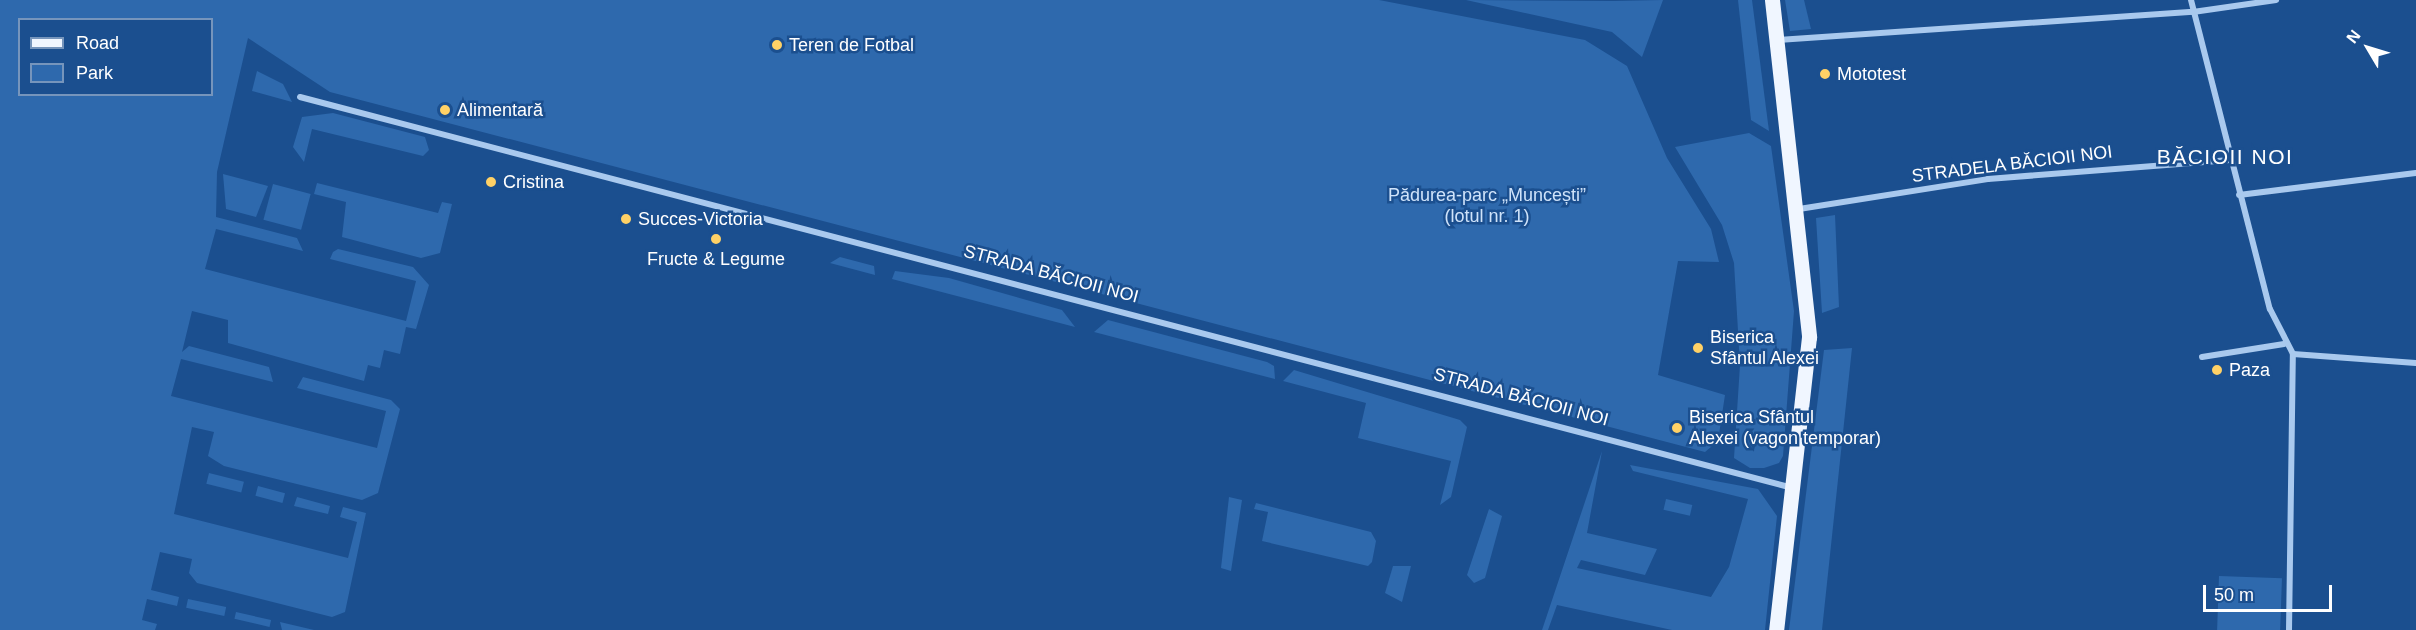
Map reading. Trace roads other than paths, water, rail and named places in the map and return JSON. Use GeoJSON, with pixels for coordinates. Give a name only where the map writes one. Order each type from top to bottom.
{"type":"FeatureCollection","features":[{"type":"Feature","properties":{"kind":"main road"},"geometry":{"type":"LineString","coordinates":[[1772,0],[1799,209],[1809,337],[1776,630]]}},
{"type":"Feature","properties":{"kind":"street"},"geometry":{"type":"LineString","coordinates":[[2192,0],[2193,12],[2239,195],[2284,344],[2294,354],[2416,363]]}},
{"type":"Feature","properties":{"kind":"street"},"geometry":{"type":"LineString","coordinates":[[1777,40],[2193,12],[2276,0]]}},
{"type":"Feature","properties":{"kind":"street","name":"STRADA BĂCIOII NOI"},"geometry":{"type":"LineString","coordinates":[[300,98],[1793,488]]}},
{"type":"Feature","properties":{"kind":"street","name":"STRADELA BĂCIOII NOI"},"geometry":{"type":"LineString","coordinates":[[1799,209],[1988,179],[2230,160]]}},
{"type":"Feature","properties":{"kind":"street"},"geometry":{"type":"LineString","coordinates":[[2239,195],[2416,173]]}},
{"type":"Feature","properties":{"kind":"street"},"geometry":{"type":"LineString","coordinates":[[2202,357],[2284,344]]}},
{"type":"Feature","properties":{"kind":"street"},"geometry":{"type":"LineString","coordinates":[[2289,630],[2294,354]]}},
{"type":"Feature","properties":{"kind":"place","name":"Teren de Fotbal"},"geometry":{"type":"Point","coordinates":[777,45]}},
{"type":"Feature","properties":{"kind":"place","name":"Mototest"},"geometry":{"type":"Point","coordinates":[1825,74]}},
{"type":"Feature","properties":{"kind":"place","name":"Alimentară"},"geometry":{"type":"Point","coordinates":[445,110]}},
{"type":"Feature","properties":{"kind":"place","name":"Cristina"},"geometry":{"type":"Point","coordinates":[491,182]}},
{"type":"Feature","properties":{"kind":"place","name":"Succes-Victoria"},"geometry":{"type":"Point","coordinates":[626,219]}},
{"type":"Feature","properties":{"kind":"place","name":"Fructe & Legume"},"geometry":{"type":"Point","coordinates":[716,239]}},
{"type":"Feature","properties":{"kind":"place","name":"Biserica Sfântul Alexei"},"geometry":{"type":"Point","coordinates":[1698,348]}},
{"type":"Feature","properties":{"kind":"place","name":"Paza"},"geometry":{"type":"Point","coordinates":[2217,370]}},
{"type":"Feature","properties":{"kind":"place","name":"Biserica Sfântul Alexei (vagon temporar)"},"geometry":{"type":"Point","coordinates":[1677,428]}},
{"type":"Feature","properties":{"kind":"district","name":"BĂCIOII NOI"},"geometry":{"type":"Point","coordinates":[2225,157]}},
{"type":"Feature","properties":{"kind":"park label","name":"Pădurea-parc „Muncești” (lotul nr. 1)"},"geometry":{"type":"Point","coordinates":[1487,206]}}]}
